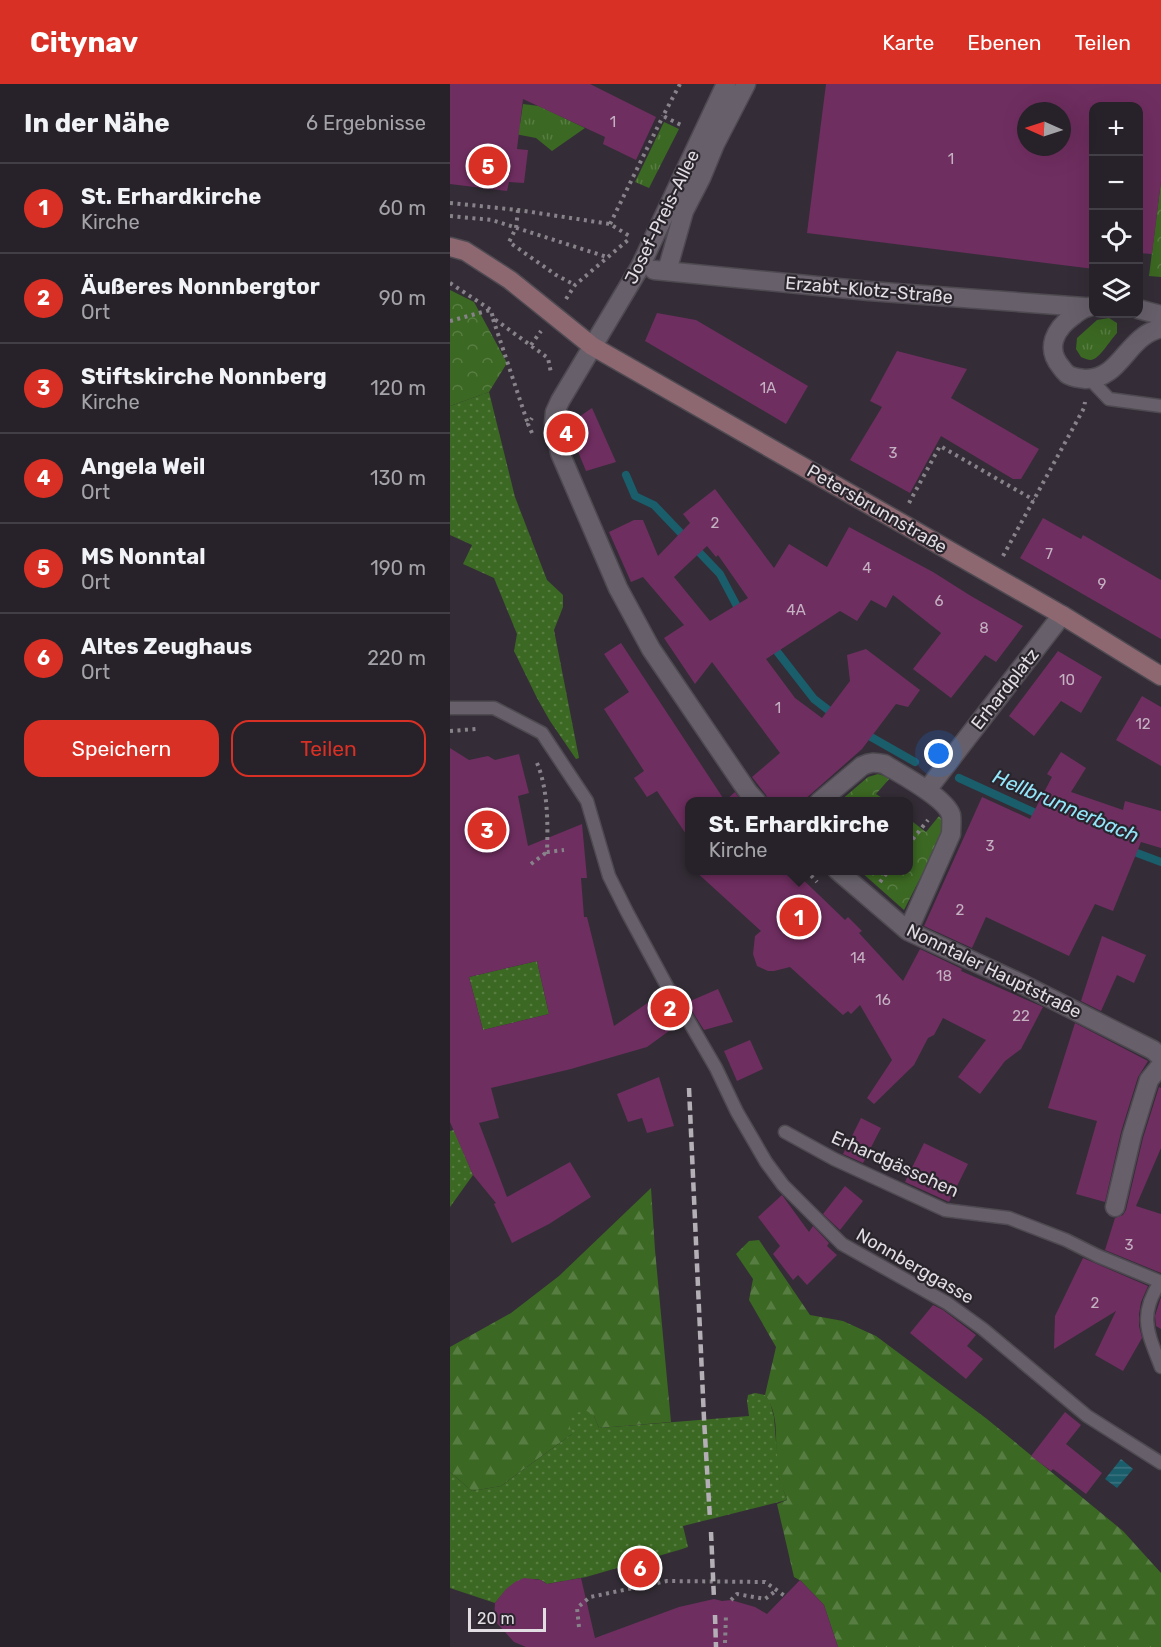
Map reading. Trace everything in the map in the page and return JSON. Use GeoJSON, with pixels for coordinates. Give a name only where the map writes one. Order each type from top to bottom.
{"type":"FeatureCollection","features":[{"type":"Feature","properties":{"kind":"main road"},"geometry":{"type":"LineString","coordinates":[[450,247],[465,251],[510,280],[592,346]]}},
{"type":"Feature","properties":{"kind":"main road","name":"Petersbrunnstraße"},"geometry":{"type":"LineString","coordinates":[[592,346],[1062,615],[1161,676]]}},
{"type":"Feature","properties":{"kind":"street","name":"Josef-Preis-Allee"},"geometry":{"type":"LineString","coordinates":[[592,346],[640,267],[726,84]]}},
{"type":"Feature","properties":{"kind":"street","name":"Josef-Preis-Allee"},"geometry":{"type":"LineString","coordinates":[[661,271],[684,211],[746,84]]}},
{"type":"Feature","properties":{"kind":"street","name":"Erzabt-Klotz-Straße"},"geometry":{"type":"LineString","coordinates":[[661,271],[869,291],[1089,307]]}},
{"type":"Feature","properties":{"kind":"street","name":"Erzabt-Klotz-Straße"},"geometry":{"type":"LineString","coordinates":[[1089,307],[1064,322],[1054,336],[1053,348],[1055,361],[1067,374],[1090,379]]}},
{"type":"Feature","properties":{"kind":"street"},"geometry":{"type":"LineString","coordinates":[[1143,310],[1161,315]]}},
{"type":"Feature","properties":{"kind":"street"},"geometry":{"type":"LineString","coordinates":[[1090,379],[1106,374],[1145,334],[1161,328]]}},
{"type":"Feature","properties":{"kind":"street"},"geometry":{"type":"LineString","coordinates":[[592,346],[555,412],[554,423],[560,453],[618,588],[651,649],[754,797]]}},
{"type":"Feature","properties":{"kind":"street","name":"Erhardplatz"},"geometry":{"type":"LineString","coordinates":[[927,790],[1062,615]]}},
{"type":"Feature","properties":{"kind":"street"},"geometry":{"type":"LineString","coordinates":[[824,797],[870,762],[884,764],[927,790],[949,810],[951,834],[908,931]]}},
{"type":"Feature","properties":{"kind":"street","name":"Nonntaler Hauptstraße"},"geometry":{"type":"LineString","coordinates":[[843,875],[908,931],[1020,983],[1159,1053]]}},
{"type":"Feature","properties":{"kind":"street"},"geometry":{"type":"LineString","coordinates":[[1115,1207],[1132,1135],[1159,1053]]}},
{"type":"Feature","properties":{"kind":"lane"},"geometry":{"type":"LineString","coordinates":[[1090,379],[1108,399],[1161,406]]}},
{"type":"Feature","properties":{"kind":"lane"},"geometry":{"type":"LineString","coordinates":[[450,708],[494,708],[542,733],[587,801],[609,876],[669,988]]}},
{"type":"Feature","properties":{"kind":"lane","name":"Nonnberggasse"},"geometry":{"type":"LineString","coordinates":[[687,1018],[766,1162],[783,1185],[842,1244],[947,1303],[1087,1416],[1161,1463]]}},
{"type":"Feature","properties":{"kind":"lane","name":"Erhardgässchen"},"geometry":{"type":"LineString","coordinates":[[786,1132],[834,1159],[945,1210],[1009,1218],[1066,1240],[1161,1282]]}},
{"type":"Feature","properties":{"kind":"lane"},"geometry":{"type":"LineString","coordinates":[[1161,1282],[1152,1295],[1147,1313],[1147,1332],[1161,1367]]}},
{"type":"Feature","properties":{"kind":"path"},"geometry":{"type":"LineString","coordinates":[[610,224],[680,84]]}},
{"type":"Feature","properties":{"kind":"path"},"geometry":{"type":"LineString","coordinates":[[663,116],[683,125],[679,135]]}},
{"type":"Feature","properties":{"kind":"path"},"geometry":{"type":"LineString","coordinates":[[450,203],[518,210],[610,224],[632,237],[575,285],[556,275],[509,242],[516,228],[518,210]]}},
{"type":"Feature","properties":{"kind":"path"},"geometry":{"type":"LineString","coordinates":[[450,216],[492,220],[608,257]]}},
{"type":"Feature","properties":{"kind":"path"},"geometry":{"type":"LineString","coordinates":[[450,284],[490,310],[528,424]]}},
{"type":"Feature","properties":{"kind":"path"},"geometry":{"type":"LineString","coordinates":[[450,321],[490,310]]}},
{"type":"Feature","properties":{"kind":"path"},"geometry":{"type":"LineString","coordinates":[[493,318],[531,345]]}},
{"type":"Feature","properties":{"kind":"path"},"geometry":{"type":"LineString","coordinates":[[992,575],[1084,408],[1090,379]]}},
{"type":"Feature","properties":{"kind":"path"},"geometry":{"type":"LineString","coordinates":[[899,522],[940,446],[1034,500]]}},
{"type":"Feature","properties":{"kind":"path"},"geometry":{"type":"LineString","coordinates":[[450,731],[484,729]]}},
{"type":"Feature","properties":{"kind":"path"},"geometry":{"type":"LineString","coordinates":[[536,762],[541,771],[548,821],[547,852]]}},
{"type":"Feature","properties":{"kind":"path"},"geometry":{"type":"LineString","coordinates":[[913,840],[942,802]]}},
{"type":"Feature","properties":{"kind":"path"},"geometry":{"type":"LineString","coordinates":[[531,864],[547,852],[564,850]]}},
{"type":"Feature","properties":{"kind":"path"},"geometry":{"type":"LineString","coordinates":[[811,875],[818,882]]}},
{"type":"Feature","properties":{"kind":"path"},"geometry":{"type":"LineString","coordinates":[[579,1627],[577,1608],[590,1597],[667,1581],[765,1582],[785,1596]]}},
{"type":"Feature","properties":{"kind":"path"},"geometry":{"type":"LineString","coordinates":[[731,1600],[737,1594],[765,1599],[777,1590]]}},
{"type":"Feature","properties":{"kind":"path"},"geometry":{"type":"LineString","coordinates":[[725,1643],[726,1614]]}},
{"type":"Feature","properties":{"kind":"green space"},"geometry":{"type":"Polygon","coordinates":[[[523,104],[539,106],[585,128],[552,151],[536,138],[515,134],[515,124],[520,124],[523,104]]]}},
{"type":"Feature","properties":{"kind":"green space"},"geometry":{"type":"Polygon","coordinates":[[[664,122],[679,129],[649,188],[635,182],[664,122]]]}},
{"type":"Feature","properties":{"kind":"green space"},"geometry":{"type":"Polygon","coordinates":[[[1161,181],[1161,277],[1149,276],[1161,181]]]}},
{"type":"Feature","properties":{"kind":"green space"},"geometry":{"type":"Polygon","coordinates":[[[450,290],[474,302],[507,363],[489,392],[450,406],[450,290]]]}},
{"type":"Feature","properties":{"kind":"green space"},"geometry":{"type":"Polygon","coordinates":[[[1109,318],[1117,323],[1117,333],[1101,353],[1090,360],[1081,357],[1076,349],[1077,338],[1097,320],[1109,318]]]}},
{"type":"Feature","properties":{"kind":"green space"},"geometry":{"type":"Polygon","coordinates":[[[489,392],[515,497],[547,580],[563,595],[563,607],[554,630],[579,758],[576,759],[550,721],[514,651],[517,634],[494,578],[463,564],[472,545],[450,535],[450,406],[489,392]]]}},
{"type":"Feature","properties":{"kind":"green space"},"geometry":{"type":"Polygon","coordinates":[[[878,774],[890,778],[876,794],[881,797],[845,797],[868,777],[878,774]]]}},
{"type":"Feature","properties":{"kind":"green space"},"geometry":{"type":"Polygon","coordinates":[[[939,816],[944,823],[943,833],[904,910],[865,875],[913,875],[913,822],[926,832],[939,816]]]}},
{"type":"Feature","properties":{"kind":"green space"},"geometry":{"type":"Polygon","coordinates":[[[537,961],[549,1014],[483,1030],[469,977],[537,961]]]}},
{"type":"Feature","properties":{"kind":"green space"},"geometry":{"type":"Polygon","coordinates":[[[454,1130],[473,1175],[450,1207],[450,1131],[454,1130]]]}},
{"type":"Feature","properties":{"kind":"green space"},"geometry":{"type":"Polygon","coordinates":[[[651,1188],[671,1422],[599,1428],[594,1416],[501,1486],[472,1491],[450,1472],[450,1347],[511,1313],[559,1276],[651,1188]]]}},
{"type":"Feature","properties":{"kind":"green space"},"geometry":{"type":"Polygon","coordinates":[[[759,1240],[810,1315],[843,1321],[876,1336],[987,1419],[1123,1531],[1161,1573],[1161,1647],[838,1647],[824,1605],[801,1581],[794,1577],[777,1504],[787,1500],[777,1468],[774,1414],[765,1395],[776,1347],[749,1300],[753,1279],[736,1254],[749,1241],[759,1240]]]}},
{"type":"Feature","properties":{"kind":"green space"},"geometry":{"type":"Polygon","coordinates":[[[755,1393],[765,1395],[770,1402],[774,1417],[779,1478],[787,1500],[683,1526],[688,1547],[679,1550],[586,1577],[547,1584],[537,1579],[521,1580],[507,1589],[495,1603],[450,1588],[450,1472],[472,1491],[501,1486],[572,1434],[569,1419],[573,1414],[587,1411],[594,1416],[599,1428],[749,1416],[748,1395],[755,1393]]]}},
{"type":"Feature","properties":{"kind":"water"},"geometry":{"type":"Polygon","coordinates":[[[1121,1459],[1133,1469],[1117,1488],[1105,1479],[1121,1459]]]}},
{"type":"Feature","properties":{"kind":"building"},"geometry":{"type":"Polygon","coordinates":[[[450,84],[590,84],[656,117],[636,160],[603,144],[605,137],[523,99],[517,149],[528,150],[524,183],[509,182],[507,191],[450,184],[450,84]]]}},
{"type":"Feature","properties":{"kind":"building"},"geometry":{"type":"Polygon","coordinates":[[[826,84],[1161,84],[1161,181],[1152,254],[1143,253],[1143,102],[1089,102],[1089,268],[807,233],[826,84]]]}},
{"type":"Feature","properties":{"kind":"building"},"geometry":{"type":"Polygon","coordinates":[[[657,313],[696,320],[808,386],[786,424],[645,341],[657,313]]]}},
{"type":"Feature","properties":{"kind":"building"},"geometry":{"type":"Polygon","coordinates":[[[897,351],[967,369],[951,398],[1039,449],[1021,479],[1013,479],[941,436],[910,493],[850,460],[882,407],[870,401],[897,351]]]}},
{"type":"Feature","properties":{"kind":"building"},"geometry":{"type":"Polygon","coordinates":[[[592,408],[616,462],[586,471],[567,425],[592,408]]]}},
{"type":"Feature","properties":{"kind":"building"},"geometry":{"type":"Polygon","coordinates":[[[715,489],[774,568],[789,544],[827,567],[849,527],[933,572],[1023,626],[996,662],[985,655],[951,698],[913,669],[941,633],[893,595],[886,608],[871,600],[857,621],[840,611],[766,659],[795,698],[822,718],[850,681],[847,655],[866,649],[920,690],[908,707],[896,704],[862,749],[808,797],[767,797],[752,777],[780,753],[712,662],[695,684],[664,638],[684,625],[643,577],[631,582],[609,532],[634,520],[643,520],[658,556],[690,523],[683,514],[715,489]],[[707,546],[674,577],[710,621],[748,598],[718,555],[716,557],[707,546]]]}},
{"type":"Feature","properties":{"kind":"building"},"geometry":{"type":"Polygon","coordinates":[[[1043,518],[1081,539],[1083,535],[1161,580],[1161,639],[1020,558],[1043,518]]]}},
{"type":"Feature","properties":{"kind":"building"},"geometry":{"type":"Polygon","coordinates":[[[621,643],[722,797],[685,797],[685,833],[657,791],[647,797],[634,778],[644,771],[604,709],[629,692],[604,654],[621,643]]]}},
{"type":"Feature","properties":{"kind":"building"},"geometry":{"type":"Polygon","coordinates":[[[1058,651],[1102,677],[1081,713],[1061,701],[1034,736],[1009,716],[1058,651]]]}},
{"type":"Feature","properties":{"kind":"building"},"geometry":{"type":"Polygon","coordinates":[[[1142,696],[1161,707],[1161,766],[1116,740],[1142,696]]]}},
{"type":"Feature","properties":{"kind":"building"},"geometry":{"type":"Polygon","coordinates":[[[450,748],[469,760],[488,756],[495,760],[519,754],[529,793],[518,796],[528,846],[582,824],[587,878],[581,878],[584,917],[587,917],[614,1026],[662,993],[667,996],[672,995],[676,989],[675,984],[688,1002],[718,989],[733,1022],[704,1030],[692,1011],[683,1011],[679,1017],[680,1023],[647,1047],[571,1069],[491,1088],[499,1118],[479,1123],[507,1197],[570,1162],[591,1197],[549,1224],[512,1243],[494,1204],[496,1203],[473,1175],[450,1122],[450,748]],[[537,961],[469,977],[483,1030],[549,1014],[537,961]]]}},
{"type":"Feature","properties":{"kind":"building"},"geometry":{"type":"Polygon","coordinates":[[[1061,752],[1086,768],[1071,792],[1123,810],[1125,801],[1161,811],[1161,848],[1141,842],[1113,911],[1095,904],[1069,956],[986,917],[972,948],[924,926],[982,797],[1030,819],[1052,777],[1047,774],[1061,752]]]}},
{"type":"Feature","properties":{"kind":"building"},"geometry":{"type":"Polygon","coordinates":[[[699,875],[798,875],[845,920],[848,917],[862,931],[859,933],[903,981],[920,949],[962,969],[961,971],[1043,1007],[1021,1049],[1005,1061],[980,1094],[958,1077],[986,1040],[943,1018],[934,1035],[928,1038],[914,1065],[874,1104],[867,1098],[892,1060],[860,1005],[851,1014],[848,1011],[843,1015],[790,967],[768,971],[757,966],[753,954],[755,936],[761,931],[699,875]]]}},
{"type":"Feature","properties":{"kind":"building"},"geometry":{"type":"Polygon","coordinates":[[[1102,936],[1146,955],[1134,983],[1117,975],[1101,1011],[1081,1001],[1102,936]]]}},
{"type":"Feature","properties":{"kind":"building"},"geometry":{"type":"Polygon","coordinates":[[[1075,1023],[1148,1061],[1138,1077],[1121,1132],[1105,1202],[1076,1194],[1097,1121],[1048,1108],[1075,1023]]]}},
{"type":"Feature","properties":{"kind":"building"},"geometry":{"type":"Polygon","coordinates":[[[750,1040],[763,1069],[737,1081],[724,1051],[750,1040]]]}},
{"type":"Feature","properties":{"kind":"building"},"geometry":{"type":"Polygon","coordinates":[[[659,1077],[674,1126],[647,1133],[642,1118],[628,1122],[617,1094],[659,1077]]]}},
{"type":"Feature","properties":{"kind":"building"},"geometry":{"type":"Polygon","coordinates":[[[1159,1087],[1161,1088],[1161,1148],[1136,1206],[1161,1214],[1161,1273],[1105,1250],[1115,1218],[1123,1215],[1126,1210],[1143,1138],[1159,1087]]]}},
{"type":"Feature","properties":{"kind":"building"},"geometry":{"type":"Polygon","coordinates":[[[861,1118],[881,1128],[863,1163],[843,1154],[861,1118]]]}},
{"type":"Feature","properties":{"kind":"building"},"geometry":{"type":"Polygon","coordinates":[[[924,1143],[968,1164],[949,1202],[905,1182],[924,1143]]]}},
{"type":"Feature","properties":{"kind":"building"},"geometry":{"type":"Polygon","coordinates":[[[845,1186],[863,1201],[840,1230],[823,1214],[845,1186]]]}},
{"type":"Feature","properties":{"kind":"building"},"geometry":{"type":"Polygon","coordinates":[[[782,1195],[809,1232],[813,1226],[829,1243],[827,1246],[837,1255],[807,1285],[798,1275],[793,1280],[773,1254],[780,1246],[758,1217],[782,1195]]]}},
{"type":"Feature","properties":{"kind":"building"},"geometry":{"type":"Polygon","coordinates":[[[1083,1258],[1148,1286],[1139,1314],[1142,1338],[1123,1371],[1095,1355],[1116,1311],[1054,1349],[1055,1316],[1083,1258]]]}},
{"type":"Feature","properties":{"kind":"building"},"geometry":{"type":"Polygon","coordinates":[[[1161,1297],[1161,1329],[1156,1326],[1155,1316],[1161,1297]]]}},
{"type":"Feature","properties":{"kind":"building"},"geometry":{"type":"Polygon","coordinates":[[[933,1305],[976,1335],[967,1346],[983,1359],[966,1379],[910,1333],[933,1305]]]}},
{"type":"Feature","properties":{"kind":"building"},"geometry":{"type":"Polygon","coordinates":[[[1065,1412],[1081,1425],[1066,1444],[1102,1473],[1086,1494],[1053,1469],[1051,1471],[1031,1456],[1065,1412]]]}},
{"type":"Feature","properties":{"kind":"building"},"geometry":{"type":"Polygon","coordinates":[[[524,1578],[541,1580],[547,1584],[581,1578],[595,1638],[679,1607],[714,1599],[731,1600],[755,1607],[767,1614],[800,1580],[824,1605],[838,1647],[526,1647],[514,1642],[494,1620],[495,1603],[506,1589],[524,1578]]]}},
{"type":"Feature","properties":{"kind":"waterway","name":"Hellbrunnerbach"},"geometry":{"type":"LineString","coordinates":[[626,475],[635,496],[654,505],[720,574],[739,610]]}},
{"type":"Feature","properties":{"kind":"waterway","name":"Hellbrunnerbach"},"geometry":{"type":"LineString","coordinates":[[772,645],[814,699],[836,716]]}},
{"type":"Feature","properties":{"kind":"waterway","name":"Hellbrunnerbach"},"geometry":{"type":"LineString","coordinates":[[864,733],[915,762]]}},
{"type":"Feature","properties":{"kind":"waterway","name":"Hellbrunnerbach"},"geometry":{"type":"LineString","coordinates":[[959,778],[1042,816]]}},
{"type":"Feature","properties":{"kind":"waterway","name":"Hellbrunnerbach"},"geometry":{"type":"LineString","coordinates":[[1129,850],[1161,862]]}},
{"type":"Feature","properties":{"kind":"railway"},"geometry":{"type":"LineString","coordinates":[[689,1088],[710,1519]]}},
{"type":"Feature","properties":{"kind":"railway"},"geometry":{"type":"LineString","coordinates":[[711,1532],[714,1599]]}},
{"type":"Feature","properties":{"kind":"railway"},"geometry":{"type":"LineString","coordinates":[[715,1615],[716,1647]]}},
{"type":"Feature","properties":{"kind":"place","name":"MS Nonntal"},"geometry":{"type":"Point","coordinates":[488,166]}},
{"type":"Feature","properties":{"kind":"place","name":"Angela Weil"},"geometry":{"type":"Point","coordinates":[566,433]}},
{"type":"Feature","properties":{"kind":"place","name":"Stiftskirche Nonnberg"},"geometry":{"type":"Point","coordinates":[487,830]}},
{"type":"Feature","properties":{"kind":"place","name":"St. Erhardkirche"},"geometry":{"type":"Point","coordinates":[799,917]}},
{"type":"Feature","properties":{"kind":"place","name":"Äußeres Nonnbergtor"},"geometry":{"type":"Point","coordinates":[670,1008]}},
{"type":"Feature","properties":{"kind":"place","name":"Altes Zeughaus"},"geometry":{"type":"Point","coordinates":[640,1568]}}]}
